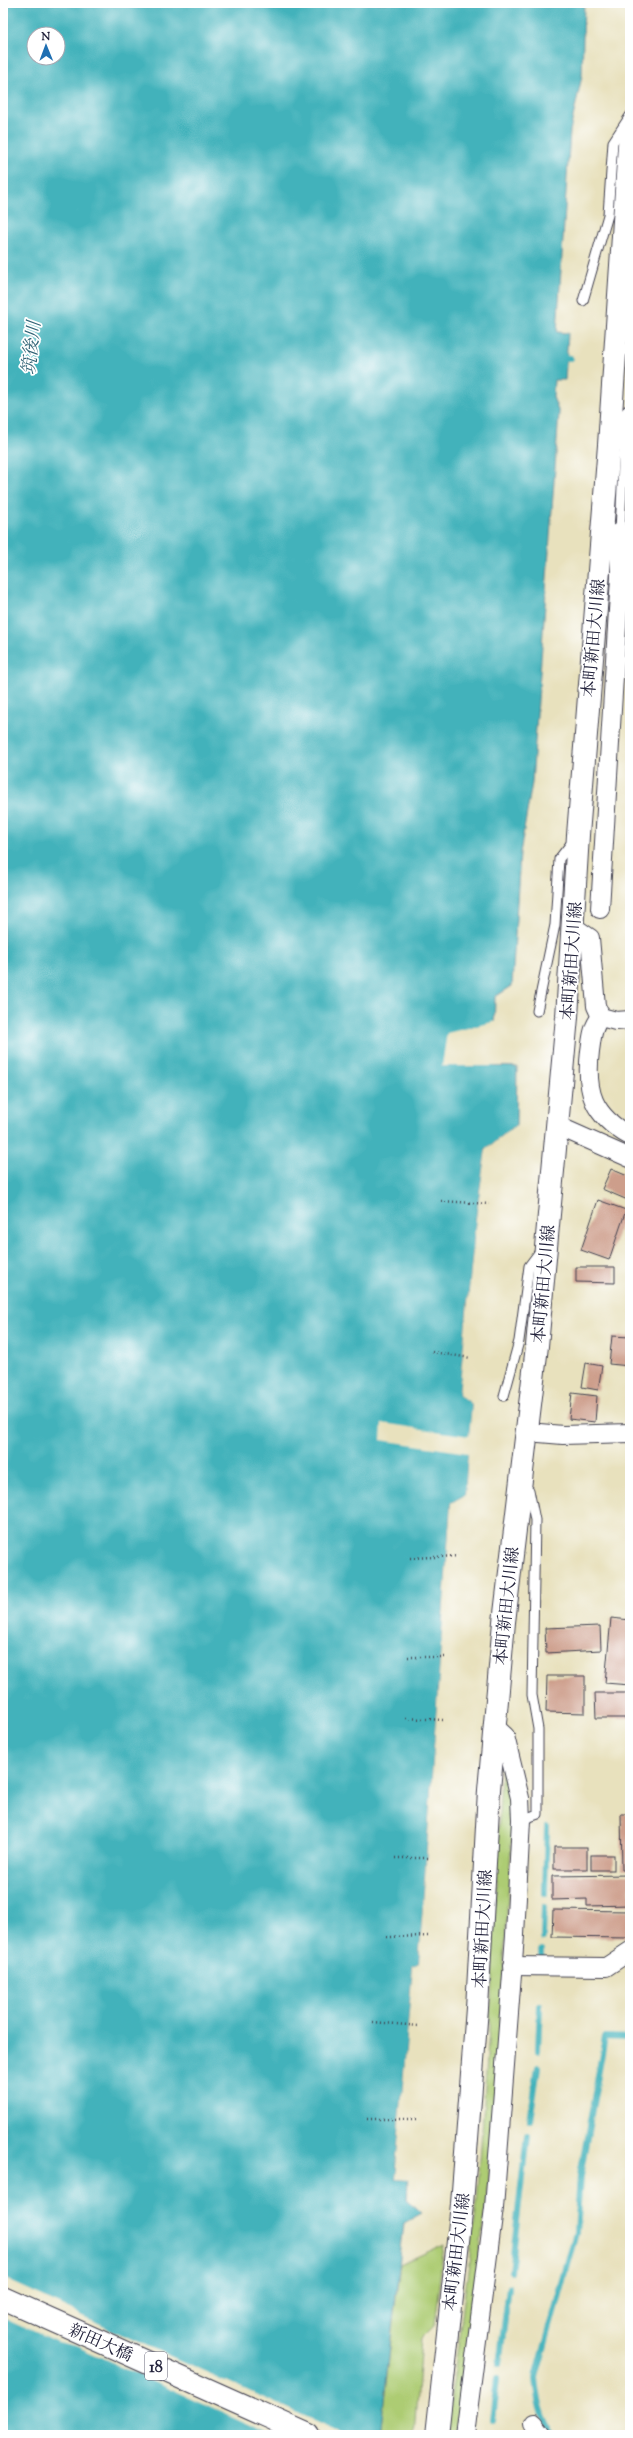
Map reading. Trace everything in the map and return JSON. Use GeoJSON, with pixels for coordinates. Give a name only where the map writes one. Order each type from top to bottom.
{"type":"FeatureCollection","features":[{"type":"Feature","properties":{"kind":"main road","name":"本町新田大川線"},"geometry":{"type":"LineString","coordinates":[[437,2435],[462,2204],[478,2008],[494,1726],[547,1242],[558,1126],[574,927],[578,835],[595,604],[618,532],[630,131]]}},
{"type":"Feature","properties":{"kind":"main road","name":"新田大橋"},"geometry":{"type":"LineString","coordinates":[[3,2298],[309,2435]]}},
{"type":"Feature","properties":{"kind":"street"},"geometry":{"type":"LineString","coordinates":[[621,443],[630,414]]}},
{"type":"Feature","properties":{"kind":"street"},"geometry":{"type":"LineString","coordinates":[[600,909],[620,585],[618,532]]}},
{"type":"Feature","properties":{"kind":"street"},"geometry":{"type":"LineString","coordinates":[[574,927],[590,938],[596,1006],[601,1017]]}},
{"type":"Feature","properties":{"kind":"street"},"geometry":{"type":"LineString","coordinates":[[601,1017],[616,1021],[630,1020]]}},
{"type":"Feature","properties":{"kind":"street"},"geometry":{"type":"LineString","coordinates":[[601,1017],[594,1025],[588,1072],[590,1095],[602,1115],[630,1136]]}},
{"type":"Feature","properties":{"kind":"street"},"geometry":{"type":"LineString","coordinates":[[558,1126],[630,1158]]}},
{"type":"Feature","properties":{"kind":"street"},"geometry":{"type":"LineString","coordinates":[[526,1432],[563,1435],[630,1433]]}},
{"type":"Feature","properties":{"kind":"street"},"geometry":{"type":"LineString","coordinates":[[465,2435],[494,2208],[521,1820],[520,1798],[505,1736],[494,1726]]}},
{"type":"Feature","properties":{"kind":"street"},"geometry":{"type":"LineString","coordinates":[[512,1966],[606,1967],[630,1950]]}},
{"type":"Feature","properties":{"kind":"lane"},"geometry":{"type":"LineString","coordinates":[[583,301],[608,215],[613,142],[630,116]]}},
{"type":"Feature","properties":{"kind":"lane"},"geometry":{"type":"LineString","coordinates":[[537,1011],[555,925],[559,859],[578,835]]}},
{"type":"Feature","properties":{"kind":"lane"},"geometry":{"type":"LineString","coordinates":[[504,1396],[519,1341],[529,1266],[547,1242]]}},
{"type":"Feature","properties":{"kind":"lane"},"geometry":{"type":"LineString","coordinates":[[520,1487],[529,1490],[535,1520],[532,1695],[538,1729],[538,1814],[521,1820]]}},
{"type":"Feature","properties":{"kind":"path"},"geometry":{"type":"LineString","coordinates":[[441,1200],[489,1204]]}},
{"type":"Feature","properties":{"kind":"path"},"geometry":{"type":"LineString","coordinates":[[432,1352],[471,1358]]}},
{"type":"Feature","properties":{"kind":"path"},"geometry":{"type":"LineString","coordinates":[[410,1558],[458,1556]]}},
{"type":"Feature","properties":{"kind":"path"},"geometry":{"type":"LineString","coordinates":[[408,1657],[448,1657]]}},
{"type":"Feature","properties":{"kind":"path"},"geometry":{"type":"LineString","coordinates":[[406,1718],[444,1720]]}},
{"type":"Feature","properties":{"kind":"path"},"geometry":{"type":"LineString","coordinates":[[395,1858],[431,1858]]}},
{"type":"Feature","properties":{"kind":"path"},"geometry":{"type":"LineString","coordinates":[[387,1937],[431,1936]]}},
{"type":"Feature","properties":{"kind":"path"},"geometry":{"type":"LineString","coordinates":[[373,2022],[419,2026]]}},
{"type":"Feature","properties":{"kind":"path"},"geometry":{"type":"LineString","coordinates":[[367,2119],[416,2119]]}},
{"type":"Feature","properties":{"kind":"green space"},"geometry":{"type":"Polygon","coordinates":[[[502,1749],[513,1816],[501,2008],[486,2203],[455,2435],[448,2435],[447,2427],[477,2204],[491,2000],[502,1749]]]}},
{"type":"Feature","properties":{"kind":"green space"},"geometry":{"type":"Polygon","coordinates":[[[444,2244],[434,2326],[421,2339],[414,2435],[380,2435],[400,2264],[444,2244]]]}},
{"type":"Feature","properties":{"kind":"water","name":"筑後川"},"geometry":{"type":"Polygon","coordinates":[[[3,3],[584,3],[582,76],[570,131],[557,332],[568,333],[565,380],[554,380],[553,397],[559,413],[532,783],[520,853],[512,986],[495,997],[493,1066],[517,1067],[516,1125],[486,1149],[476,1218],[459,1394],[472,1404],[465,1495],[451,1503],[419,1963],[413,1966],[395,2179],[408,2180],[407,2199],[422,2213],[404,2223],[380,2435],[3,2435],[3,3]]]}},
{"type":"Feature","properties":{"kind":"pier"},"geometry":{"type":"Polygon","coordinates":[[[497,1021],[495,1064],[519,1066],[442,1066],[447,1033],[497,1021]]]}},
{"type":"Feature","properties":{"kind":"pier"},"geometry":{"type":"Polygon","coordinates":[[[518,1125],[488,1150],[478,1219],[461,1393],[474,1404],[467,1496],[453,1504],[421,1963],[415,1967],[397,2177],[409,2178],[410,2180],[395,2179],[413,1966],[419,1963],[451,1503],[465,1495],[468,1453],[381,1440],[382,1423],[469,1436],[472,1404],[459,1394],[476,1218],[486,1149],[518,1125]]]}},
{"type":"Feature","properties":{"kind":"pier"},"geometry":{"type":"Polygon","coordinates":[[[3,2278],[73,2310],[80,2316],[347,2435],[273,2435],[76,2346],[57,2342],[3,2317],[3,2278]]]}},
{"type":"Feature","properties":{"kind":"building"},"geometry":{"type":"Polygon","coordinates":[[[611,1169],[630,1177],[630,1201],[602,1189],[611,1169]]]}},
{"type":"Feature","properties":{"kind":"building"},"geometry":{"type":"Polygon","coordinates":[[[598,1200],[626,1210],[609,1260],[581,1250],[598,1200]]]}},
{"type":"Feature","properties":{"kind":"building"},"geometry":{"type":"Polygon","coordinates":[[[576,1267],[615,1267],[615,1283],[576,1282],[576,1267]]]}},
{"type":"Feature","properties":{"kind":"building"},"geometry":{"type":"Polygon","coordinates":[[[612,1336],[630,1337],[630,1366],[609,1364],[612,1336]]]}},
{"type":"Feature","properties":{"kind":"building"},"geometry":{"type":"Polygon","coordinates":[[[586,1363],[602,1366],[598,1390],[582,1387],[586,1363]]]}},
{"type":"Feature","properties":{"kind":"building"},"geometry":{"type":"Polygon","coordinates":[[[572,1393],[597,1396],[595,1422],[569,1419],[572,1393]]]}},
{"type":"Feature","properties":{"kind":"building"},"geometry":{"type":"Polygon","coordinates":[[[611,1618],[630,1620],[630,1685],[605,1683],[611,1618]]]}},
{"type":"Feature","properties":{"kind":"building"},"geometry":{"type":"Polygon","coordinates":[[[600,1626],[601,1650],[546,1653],[545,1628],[600,1626]]]}},
{"type":"Feature","properties":{"kind":"building"},"geometry":{"type":"Polygon","coordinates":[[[547,1676],[585,1676],[585,1713],[546,1712],[547,1676]]]}},
{"type":"Feature","properties":{"kind":"building"},"geometry":{"type":"Polygon","coordinates":[[[595,1693],[630,1693],[630,1718],[596,1718],[595,1693]]]}},
{"type":"Feature","properties":{"kind":"building"},"geometry":{"type":"Polygon","coordinates":[[[621,1814],[630,1814],[630,1870],[622,1870],[621,1814]]]}},
{"type":"Feature","properties":{"kind":"building"},"geometry":{"type":"Polygon","coordinates":[[[554,1847],[587,1847],[587,1869],[554,1869],[554,1847]]]}},
{"type":"Feature","properties":{"kind":"building"},"geometry":{"type":"Polygon","coordinates":[[[591,1855],[614,1855],[614,1870],[591,1870],[591,1855]]]}},
{"type":"Feature","properties":{"kind":"building"},"geometry":{"type":"Polygon","coordinates":[[[630,1875],[630,1905],[587,1906],[587,1899],[552,1900],[552,1876],[630,1875]]]}},
{"type":"Feature","properties":{"kind":"building"},"geometry":{"type":"Polygon","coordinates":[[[553,1910],[630,1911],[630,1938],[552,1937],[553,1910]]]}},
{"type":"Feature","properties":{"kind":"waterway"},"geometry":{"type":"LineString","coordinates":[[558,357],[570,358]]}},
{"type":"Feature","properties":{"kind":"waterway"},"geometry":{"type":"LineString","coordinates":[[545,1893],[547,1827]]}},
{"type":"Feature","properties":{"kind":"waterway"},"geometry":{"type":"LineString","coordinates":[[543,1938],[544,1907]]}},
{"type":"Feature","properties":{"kind":"waterway"},"geometry":{"type":"LineString","coordinates":[[542,1950],[542,1957]]}},
{"type":"Feature","properties":{"kind":"waterway"},"geometry":{"type":"LineString","coordinates":[[538,2050],[540,2005]]}},
{"type":"Feature","properties":{"kind":"waterway"},"geometry":{"type":"LineString","coordinates":[[555,2435],[546,2423],[543,2416],[539,2401],[536,2378],[576,2232],[580,2176],[605,2037],[630,2038]]}},
{"type":"Feature","properties":{"kind":"waterway"},"geometry":{"type":"LineString","coordinates":[[530,2120],[538,2067]]}},
{"type":"Feature","properties":{"kind":"waterway"},"geometry":{"type":"LineString","coordinates":[[511,2272],[527,2135]]}},
{"type":"Feature","properties":{"kind":"waterway"},"geometry":{"type":"LineString","coordinates":[[499,2365],[509,2287]]}},
{"type":"Feature","properties":{"kind":"waterway"},"geometry":{"type":"LineString","coordinates":[[492,2420],[497,2379]]}}]}
